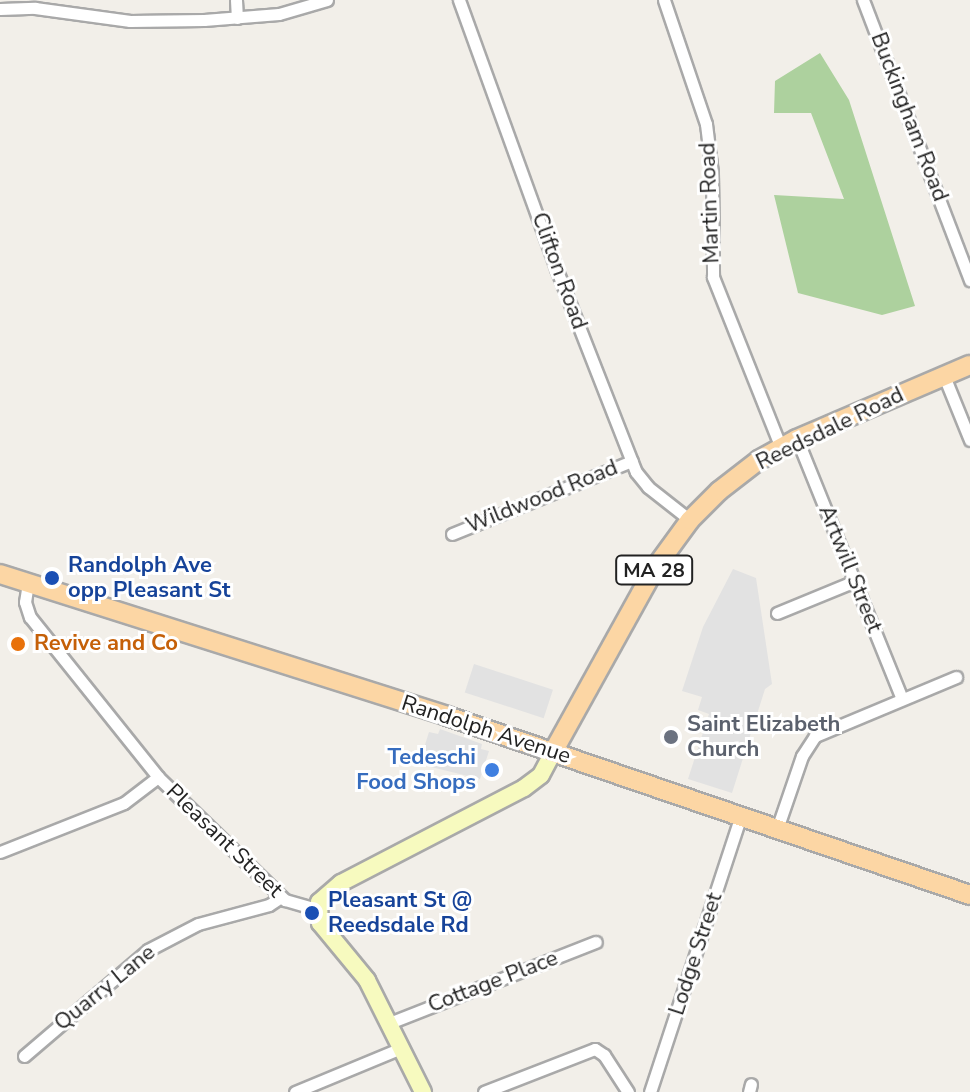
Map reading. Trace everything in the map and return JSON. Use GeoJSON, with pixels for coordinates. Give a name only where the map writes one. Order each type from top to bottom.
{"type":"FeatureCollection","features":[{"type":"Feature","properties":{"kind":"main road","name":"Reedsdale Road"},"geometry":{"type":"LineString","coordinates":[[553,752],[655,568],[690,520],[742,472],[789,444],[970,365]]}},
{"type":"Feature","properties":{"kind":"main road","name":"Randolph Avenue"},"geometry":{"type":"LineString","coordinates":[[0,574],[553,752],[970,895]]}},
{"type":"Feature","properties":{"kind":"street"},"geometry":{"type":"LineString","coordinates":[[236,0],[237,18]]}},
{"type":"Feature","properties":{"kind":"street"},"geometry":{"type":"LineString","coordinates":[[0,9],[18,4],[130,21],[279,14],[327,0]]}},
{"type":"Feature","properties":{"kind":"street","name":"Clifton Road"},"geometry":{"type":"LineString","coordinates":[[459,0],[556,268],[632,461],[643,483],[690,520]]}},
{"type":"Feature","properties":{"kind":"street","name":"Martin Road"},"geometry":{"type":"LineString","coordinates":[[664,0],[706,124],[712,173],[715,283],[789,444]]}},
{"type":"Feature","properties":{"kind":"street","name":"Buckingham Road"},"geometry":{"type":"LineString","coordinates":[[863,0],[970,280]]}},
{"type":"Feature","properties":{"kind":"street"},"geometry":{"type":"LineString","coordinates":[[944,376],[970,440]]}},
{"type":"Feature","properties":{"kind":"street","name":"Artwill Street"},"geometry":{"type":"LineString","coordinates":[[789,444],[855,581],[902,699]]}},
{"type":"Feature","properties":{"kind":"street","name":"Wildwood Road"},"geometry":{"type":"LineString","coordinates":[[452,534],[632,461]]}},
{"type":"Feature","properties":{"kind":"street"},"geometry":{"type":"LineString","coordinates":[[777,613],[855,581]]}},
{"type":"Feature","properties":{"kind":"street","name":"Pleasant Street"},"geometry":{"type":"LineString","coordinates":[[28,583],[25,602],[30,617],[158,777],[281,897],[296,906],[317,909]]}},
{"type":"Feature","properties":{"kind":"street"},"geometry":{"type":"LineString","coordinates":[[777,829],[802,756],[815,736],[956,677]]}},
{"type":"Feature","properties":{"kind":"street","name":"Reedsdale Road"},"geometry":{"type":"LineString","coordinates":[[317,909],[322,896],[336,886],[524,788],[541,775],[553,752]]}},
{"type":"Feature","properties":{"kind":"street"},"geometry":{"type":"LineString","coordinates":[[0,852],[124,803],[158,777]]}},
{"type":"Feature","properties":{"kind":"street","name":"Lodge Street"},"geometry":{"type":"LineString","coordinates":[[650,1092],[741,816]]}},
{"type":"Feature","properties":{"kind":"street","name":"Quarry Lane"},"geometry":{"type":"LineString","coordinates":[[24,1056],[148,950],[198,924],[269,905],[281,897]]}},
{"type":"Feature","properties":{"kind":"street"},"geometry":{"type":"LineString","coordinates":[[317,909],[320,923],[367,980],[423,1092]]}},
{"type":"Feature","properties":{"kind":"street","name":"Cottage Place"},"geometry":{"type":"LineString","coordinates":[[389,1023],[596,942]]}},
{"type":"Feature","properties":{"kind":"street"},"geometry":{"type":"LineString","coordinates":[[295,1092],[401,1048]]}},
{"type":"Feature","properties":{"kind":"street"},"geometry":{"type":"LineString","coordinates":[[484,1092],[591,1049],[604,1055],[628,1092]]}},
{"type":"Feature","properties":{"kind":"green space"},"geometry":{"type":"Polygon","coordinates":[[[820,53],[849,100],[915,306],[882,315],[798,293],[774,195],[844,199],[811,113],[774,113],[775,81],[820,53]]]}},
{"type":"Feature","properties":{"kind":"shaded area"},"geometry":{"type":"Polygon","coordinates":[[[733,569],[756,578],[772,684],[765,689],[732,793],[688,779],[709,714],[698,710],[702,697],[682,691],[703,627],[733,569]]]}},
{"type":"Feature","properties":{"kind":"shaded area"},"geometry":{"type":"Polygon","coordinates":[[[474,664],[553,690],[544,718],[465,693],[474,664]]]}},
{"type":"Feature","properties":{"kind":"shaded area"},"geometry":{"type":"Polygon","coordinates":[[[440,729],[482,744],[481,749],[489,751],[480,779],[419,764],[429,732],[438,734],[440,729]]]}},
{"type":"Feature","properties":{"kind":"place","name":"Randolph Ave opp Pleasant St"},"geometry":{"type":"Point","coordinates":[52,578]}},
{"type":"Feature","properties":{"kind":"place","name":"Revive and Co"},"geometry":{"type":"Point","coordinates":[18,644]}},
{"type":"Feature","properties":{"kind":"place","name":"Saint Elizabeth Church"},"geometry":{"type":"Point","coordinates":[671,737]}},
{"type":"Feature","properties":{"kind":"place","name":"Tedeschi Food Shops"},"geometry":{"type":"Point","coordinates":[492,770]}},
{"type":"Feature","properties":{"kind":"place","name":"Pleasant St @ Reedsdale Rd"},"geometry":{"type":"Point","coordinates":[312,913]}}]}
